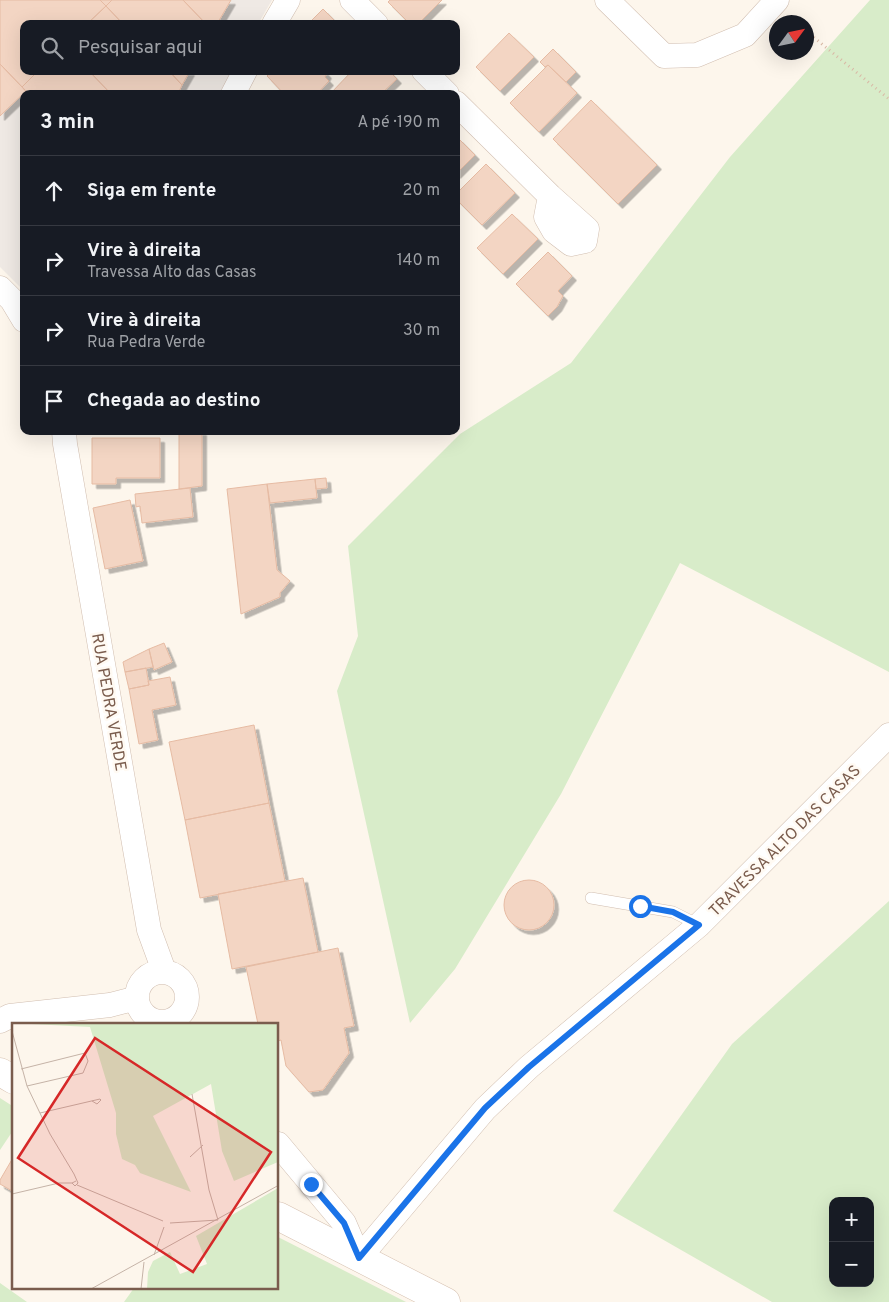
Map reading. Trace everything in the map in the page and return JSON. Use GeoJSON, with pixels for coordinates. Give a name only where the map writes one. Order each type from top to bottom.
{"type":"FeatureCollection","features":[{"type":"Feature","properties":{"kind":"main road"},"geometry":{"type":"LineString","coordinates":[[0,1072],[12,1079]]}},
{"type":"Feature","properties":{"kind":"main road"},"geometry":{"type":"LineString","coordinates":[[279,1217],[446,1302]]}},
{"type":"Feature","properties":{"kind":"street"},"geometry":{"type":"LineString","coordinates":[[276,20],[288,0]]}},
{"type":"Feature","properties":{"kind":"street"},"geometry":{"type":"LineString","coordinates":[[352,0],[372,20]]}},
{"type":"Feature","properties":{"kind":"street"},"geometry":{"type":"LineString","coordinates":[[607,0],[664,56],[697,55],[745,36],[777,0]]}},
{"type":"Feature","properties":{"kind":"street"},"geometry":{"type":"LineString","coordinates":[[235,90],[243,75]]}},
{"type":"Feature","properties":{"kind":"street"},"geometry":{"type":"LineString","coordinates":[[428,75],[443,90]]}},
{"type":"Feature","properties":{"kind":"street"},"geometry":{"type":"LineString","coordinates":[[460,107],[550,196]]}},
{"type":"Feature","properties":{"kind":"street"},"geometry":{"type":"LineString","coordinates":[[0,288],[12,300],[20,313]]}},
{"type":"Feature","properties":{"kind":"street","name":"RUA PEDRA VERDE"},"geometry":{"type":"LineString","coordinates":[[65,435],[149,930],[164,971]]}},
{"type":"Feature","properties":{"kind":"street","name":"TRAVESSA ALTO DAS CASAS"},"geometry":{"type":"LineString","coordinates":[[359,1258],[485,1108],[529,1067],[699,925],[889,735]]}},
{"type":"Feature","properties":{"kind":"street"},"geometry":{"type":"LineString","coordinates":[[164,971],[172,973],[185,985],[187,1002],[182,1020],[157,1021],[143,1013],[139,1006],[138,990],[142,982],[155,972],[164,971]]}},
{"type":"Feature","properties":{"kind":"street"},"geometry":{"type":"LineString","coordinates":[[0,1021],[10,1016],[110,1005],[137,998]]}},
{"type":"Feature","properties":{"kind":"street"},"geometry":{"type":"LineString","coordinates":[[279,1145],[344,1223],[359,1258]]}},
{"type":"Feature","properties":{"kind":"lane"},"geometry":{"type":"LineString","coordinates":[[591,898],[673,912],[699,925]]}},
{"type":"Feature","properties":{"kind":"path"},"geometry":{"type":"LineString","coordinates":[[814,38],[889,100]]}},
{"type":"Feature","properties":{"kind":"shaded area"},"geometry":{"type":"Polygon","coordinates":[[[0,0],[272,0],[260,20],[20,20],[20,75],[232,75],[225,90],[20,90],[20,287],[0,267],[0,0]]]}},
{"type":"Feature","properties":{"kind":"green space"},"geometry":{"type":"Polygon","coordinates":[[[870,0],[889,0],[889,672],[680,563],[561,794],[455,969],[410,1023],[337,691],[358,636],[348,546],[460,434],[571,363],[730,157],[870,0]]]}},
{"type":"Feature","properties":{"kind":"green space"},"geometry":{"type":"Polygon","coordinates":[[[889,901],[889,1302],[772,1302],[613,1211],[732,1044],[889,901]]]}},
{"type":"Feature","properties":{"kind":"green space"},"geometry":{"type":"Polygon","coordinates":[[[0,1098],[12,1106],[12,1132],[0,1150],[0,1098]]]}},
{"type":"Feature","properties":{"kind":"green space"},"geometry":{"type":"Polygon","coordinates":[[[279,1238],[406,1302],[124,1302],[133,1290],[279,1290],[279,1238]]]}},
{"type":"Feature","properties":{"kind":"green space"},"geometry":{"type":"Polygon","coordinates":[[[0,1283],[27,1302],[0,1302],[0,1283]]]}},
{"type":"Feature","properties":{"kind":"building"},"geometry":{"type":"Polygon","coordinates":[[[0,0],[100,0],[106,6],[91,20],[20,20],[20,75],[34,75],[22,87],[0,64],[0,0]]]}},
{"type":"Feature","properties":{"kind":"building"},"geometry":{"type":"Polygon","coordinates":[[[100,0],[112,0],[106,6],[100,0]]]}},
{"type":"Feature","properties":{"kind":"building"},"geometry":{"type":"Polygon","coordinates":[[[112,0],[183,0],[202,20],[119,20],[106,6],[112,0]]]}},
{"type":"Feature","properties":{"kind":"building"},"geometry":{"type":"Polygon","coordinates":[[[183,0],[231,0],[219,20],[202,20],[183,0]]]}},
{"type":"Feature","properties":{"kind":"building"},"geometry":{"type":"Polygon","coordinates":[[[390,0],[442,0],[422,20],[406,20],[388,2],[390,0]]]}},
{"type":"Feature","properties":{"kind":"building"},"geometry":{"type":"Polygon","coordinates":[[[106,6],[119,20],[91,20],[106,6]]]}},
{"type":"Feature","properties":{"kind":"building"},"geometry":{"type":"Polygon","coordinates":[[[323,9],[334,20],[312,20],[323,9]]]}},
{"type":"Feature","properties":{"kind":"building"},"geometry":{"type":"Polygon","coordinates":[[[509,33],[534,57],[500,91],[476,67],[509,33]]]}},
{"type":"Feature","properties":{"kind":"building"},"geometry":{"type":"Polygon","coordinates":[[[553,49],[576,72],[566,82],[548,65],[545,67],[540,62],[553,49]]]}},
{"type":"Feature","properties":{"kind":"building"},"geometry":{"type":"Polygon","coordinates":[[[0,64],[25,90],[20,90],[20,97],[0,116],[0,64]]]}},
{"type":"Feature","properties":{"kind":"building"},"geometry":{"type":"Polygon","coordinates":[[[548,65],[577,93],[539,132],[510,103],[548,65]]]}},
{"type":"Feature","properties":{"kind":"building"},"geometry":{"type":"Polygon","coordinates":[[[34,75],[93,75],[107,90],[25,90],[22,87],[34,75]]]}},
{"type":"Feature","properties":{"kind":"building"},"geometry":{"type":"Polygon","coordinates":[[[93,75],[173,75],[182,85],[180,90],[107,90],[93,75]]]}},
{"type":"Feature","properties":{"kind":"building"},"geometry":{"type":"Polygon","coordinates":[[[173,75],[188,75],[182,85],[173,75]]]}},
{"type":"Feature","properties":{"kind":"building"},"geometry":{"type":"Polygon","coordinates":[[[326,75],[325,77],[329,81],[321,90],[280,90],[267,76],[326,75]]]}},
{"type":"Feature","properties":{"kind":"building"},"geometry":{"type":"Polygon","coordinates":[[[348,75],[393,75],[397,79],[385,90],[334,90],[348,75]]]}},
{"type":"Feature","properties":{"kind":"building"},"geometry":{"type":"Polygon","coordinates":[[[591,100],[657,165],[618,204],[553,139],[591,100]]]}},
{"type":"Feature","properties":{"kind":"building"},"geometry":{"type":"Polygon","coordinates":[[[460,140],[475,155],[460,170],[460,140]]]}},
{"type":"Feature","properties":{"kind":"building"},"geometry":{"type":"Polygon","coordinates":[[[486,164],[515,193],[482,225],[460,203],[460,190],[486,164]]]}},
{"type":"Feature","properties":{"kind":"building"},"geometry":{"type":"Polygon","coordinates":[[[512,214],[538,239],[503,274],[477,248],[512,214]]]}},
{"type":"Feature","properties":{"kind":"building"},"geometry":{"type":"Polygon","coordinates":[[[548,252],[572,276],[558,291],[563,296],[557,307],[548,316],[516,284],[548,252]]]}},
{"type":"Feature","properties":{"kind":"building"},"geometry":{"type":"Polygon","coordinates":[[[179,435],[202,435],[202,486],[179,489],[179,435]]]}},
{"type":"Feature","properties":{"kind":"building"},"geometry":{"type":"Polygon","coordinates":[[[92,438],[160,438],[160,478],[116,478],[116,484],[92,484],[92,438]]]}},
{"type":"Feature","properties":{"kind":"building"},"geometry":{"type":"Polygon","coordinates":[[[326,478],[327,488],[316,489],[315,479],[326,478]]]}},
{"type":"Feature","properties":{"kind":"building"},"geometry":{"type":"Polygon","coordinates":[[[315,479],[317,498],[270,503],[267,484],[315,479]]]}},
{"type":"Feature","properties":{"kind":"building"},"geometry":{"type":"Polygon","coordinates":[[[267,484],[277,570],[290,581],[280,593],[280,597],[241,614],[227,489],[267,484]]]}},
{"type":"Feature","properties":{"kind":"building"},"geometry":{"type":"Polygon","coordinates":[[[190,488],[193,517],[142,523],[140,506],[136,507],[135,494],[190,488]]]}},
{"type":"Feature","properties":{"kind":"building"},"geometry":{"type":"Polygon","coordinates":[[[130,500],[143,561],[105,569],[93,508],[130,500]]]}},
{"type":"Feature","properties":{"kind":"building"},"geometry":{"type":"Polygon","coordinates":[[[164,643],[172,662],[154,670],[149,649],[164,643]]]}},
{"type":"Feature","properties":{"kind":"building"},"geometry":{"type":"Polygon","coordinates":[[[149,649],[153,667],[125,672],[123,662],[149,649]]]}},
{"type":"Feature","properties":{"kind":"building"},"geometry":{"type":"Polygon","coordinates":[[[146,668],[149,685],[129,689],[125,672],[146,668]]]}},
{"type":"Feature","properties":{"kind":"building"},"geometry":{"type":"Polygon","coordinates":[[[170,677],[176,705],[152,710],[158,740],[139,744],[129,689],[149,685],[148,681],[170,677]]]}},
{"type":"Feature","properties":{"kind":"building"},"geometry":{"type":"Polygon","coordinates":[[[254,725],[269,803],[185,820],[169,742],[254,725]]]}},
{"type":"Feature","properties":{"kind":"building"},"geometry":{"type":"Polygon","coordinates":[[[269,803],[285,881],[200,898],[185,820],[269,803]]]}},
{"type":"Feature","properties":{"kind":"building"},"geometry":{"type":"Polygon","coordinates":[[[303,878],[318,952],[232,969],[218,894],[303,878]]]}},
{"type":"Feature","properties":{"kind":"building"},"geometry":{"type":"Polygon","coordinates":[[[524,880],[534,880],[547,887],[554,900],[554,910],[547,923],[534,930],[524,930],[515,926],[508,919],[504,910],[504,900],[508,891],[515,884],[524,880]]]}},
{"type":"Feature","properties":{"kind":"building"},"geometry":{"type":"Polygon","coordinates":[[[338,948],[354,1026],[344,1028],[349,1053],[323,1090],[309,1092],[286,1066],[281,1040],[279,1041],[279,1023],[258,1023],[246,967],[338,948]]]}},
{"type":"Feature","properties":{"kind":"building"},"geometry":{"type":"Polygon","coordinates":[[[12,1159],[12,1191],[0,1184],[0,1180],[12,1159]]]}},
{"type":"Feature","properties":{"kind":"route"},"geometry":{"type":"LineString","coordinates":[[311,1184],[344,1223],[359,1258],[485,1108],[529,1067],[699,925],[673,912],[640,906]]}}]}
